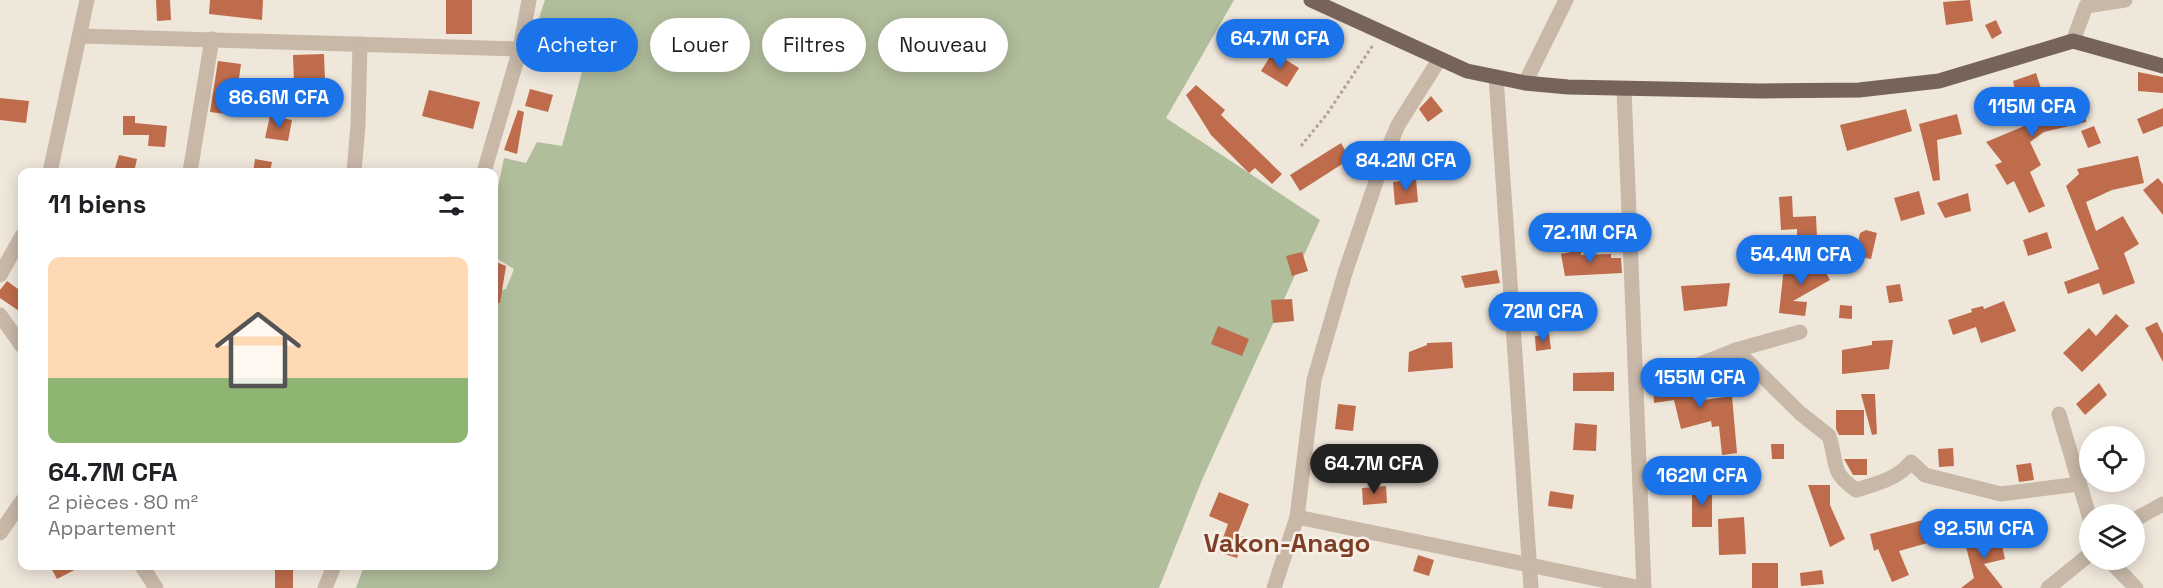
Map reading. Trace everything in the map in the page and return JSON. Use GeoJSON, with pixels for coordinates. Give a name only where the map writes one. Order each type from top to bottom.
{"type":"FeatureCollection","features":[{"type":"Feature","properties":{"kind":"main road"},"geometry":{"type":"LineString","coordinates":[[1311,0],[1467,71],[1526,83],[1624,89],[1800,91],[1908,85],[1939,81],[2073,42],[2163,66]]}},
{"type":"Feature","properties":{"kind":"street"},"geometry":{"type":"LineString","coordinates":[[51,168],[87,0]]}},
{"type":"Feature","properties":{"kind":"street"},"geometry":{"type":"LineString","coordinates":[[526,18],[530,0]]}},
{"type":"Feature","properties":{"kind":"street"},"geometry":{"type":"LineString","coordinates":[[1526,83],[1566,0]]}},
{"type":"Feature","properties":{"kind":"street"},"geometry":{"type":"LineString","coordinates":[[2073,42],[2085,3],[2125,0]]}},
{"type":"Feature","properties":{"kind":"street"},"geometry":{"type":"LineString","coordinates":[[81,36],[516,49]]}},
{"type":"Feature","properties":{"kind":"street"},"geometry":{"type":"LineString","coordinates":[[191,168],[212,39]]}},
{"type":"Feature","properties":{"kind":"street"},"geometry":{"type":"LineString","coordinates":[[354,168],[360,44]]}},
{"type":"Feature","properties":{"kind":"street"},"geometry":{"type":"LineString","coordinates":[[1274,588],[1297,517],[1314,380],[1345,273],[1383,161],[1398,125],[1439,60]]}},
{"type":"Feature","properties":{"kind":"street"},"geometry":{"type":"LineString","coordinates":[[485,168],[516,63]]}},
{"type":"Feature","properties":{"kind":"street"},"geometry":{"type":"LineString","coordinates":[[1496,77],[1531,588]]}},
{"type":"Feature","properties":{"kind":"street"},"geometry":{"type":"LineString","coordinates":[[1297,517],[1643,588],[1624,89]]}},
{"type":"Feature","properties":{"kind":"street"},"geometry":{"type":"LineString","coordinates":[[0,275],[18,243]]}},
{"type":"Feature","properties":{"kind":"street"},"geometry":{"type":"LineString","coordinates":[[0,315],[18,340]]}},
{"type":"Feature","properties":{"kind":"street"},"geometry":{"type":"LineString","coordinates":[[1683,371],[1736,350],[1800,332]]}},
{"type":"Feature","properties":{"kind":"street"},"geometry":{"type":"LineString","coordinates":[[1736,350],[1800,413],[1829,436],[1834,468],[1845,483],[1856,490],[1881,482],[1905,470],[1911,462],[1925,475],[2001,494],[2079,484],[2059,414]]}},
{"type":"Feature","properties":{"kind":"street"},"geometry":{"type":"LineString","coordinates":[[2145,514],[2163,504]]}},
{"type":"Feature","properties":{"kind":"street"},"geometry":{"type":"LineString","coordinates":[[0,533],[18,507]]}},
{"type":"Feature","properties":{"kind":"street"},"geometry":{"type":"LineString","coordinates":[[2048,588],[2079,563]]}},
{"type":"Feature","properties":{"kind":"street"},"geometry":{"type":"LineString","coordinates":[[145,570],[156,588]]}},
{"type":"Feature","properties":{"kind":"street"},"geometry":{"type":"LineString","coordinates":[[325,588],[332,570]]}},
{"type":"Feature","properties":{"kind":"street"},"geometry":{"type":"LineString","coordinates":[[2119,570],[2136,588]]}},
{"type":"Feature","properties":{"kind":"path"},"geometry":{"type":"LineString","coordinates":[[1301,146],[1327,114],[1383,31]]}},
{"type":"Feature","properties":{"kind":"green space"},"geometry":{"type":"Polygon","coordinates":[[[545,0],[1234,0],[1166,118],[1320,220],[1202,480],[1159,588],[356,588],[363,570],[498,570],[498,292],[506,289],[514,269],[498,259],[498,187],[504,158],[526,163],[537,142],[562,146],[582,72],[638,72],[638,18],[539,18],[545,0]]]}},
{"type":"Feature","properties":{"kind":"building"},"geometry":{"type":"Polygon","coordinates":[[[156,0],[170,0],[171,20],[157,21],[156,0]]]}},
{"type":"Feature","properties":{"kind":"building"},"geometry":{"type":"Polygon","coordinates":[[[210,0],[263,0],[262,20],[209,14],[210,0]]]}},
{"type":"Feature","properties":{"kind":"building"},"geometry":{"type":"Polygon","coordinates":[[[446,0],[472,0],[472,34],[446,34],[446,0]]]}},
{"type":"Feature","properties":{"kind":"building"},"geometry":{"type":"Polygon","coordinates":[[[1970,0],[1973,21],[1946,25],[1943,2],[1970,0]]]}},
{"type":"Feature","properties":{"kind":"building"},"geometry":{"type":"Polygon","coordinates":[[[1996,20],[2002,33],[1992,39],[1985,25],[1996,20]]]}},
{"type":"Feature","properties":{"kind":"building"},"geometry":{"type":"Polygon","coordinates":[[[1273,52],[1299,68],[1287,87],[1261,71],[1273,52]]]}},
{"type":"Feature","properties":{"kind":"building"},"geometry":{"type":"Polygon","coordinates":[[[324,54],[325,80],[294,82],[293,55],[324,54]]]}},
{"type":"Feature","properties":{"kind":"building"},"geometry":{"type":"Polygon","coordinates":[[[218,61],[241,64],[234,115],[210,112],[218,61]]]}},
{"type":"Feature","properties":{"kind":"building"},"geometry":{"type":"Polygon","coordinates":[[[2138,72],[2163,77],[2163,93],[2138,91],[2138,72]]]}},
{"type":"Feature","properties":{"kind":"building"},"geometry":{"type":"Polygon","coordinates":[[[2036,73],[2047,107],[2086,101],[2086,122],[2044,132],[2030,142],[2041,165],[2030,172],[2045,206],[2029,213],[2014,181],[2007,185],[1995,165],[2002,162],[1986,142],[2029,124],[2018,103],[2013,81],[2036,73]]]}},
{"type":"Feature","properties":{"kind":"building"},"geometry":{"type":"Polygon","coordinates":[[[1196,85],[1225,110],[1221,115],[1282,174],[1272,184],[1255,168],[1249,173],[1211,135],[1186,95],[1196,85]]]}},
{"type":"Feature","properties":{"kind":"building"},"geometry":{"type":"Polygon","coordinates":[[[530,89],[553,95],[548,112],[525,106],[530,89]]]}},
{"type":"Feature","properties":{"kind":"building"},"geometry":{"type":"Polygon","coordinates":[[[429,90],[480,102],[473,129],[422,116],[429,90]]]}},
{"type":"Feature","properties":{"kind":"building"},"geometry":{"type":"Polygon","coordinates":[[[1431,96],[1443,111],[1428,122],[1419,109],[1431,96]]]}},
{"type":"Feature","properties":{"kind":"building"},"geometry":{"type":"Polygon","coordinates":[[[0,98],[29,101],[26,123],[0,120],[0,98]]]}},
{"type":"Feature","properties":{"kind":"building"},"geometry":{"type":"Polygon","coordinates":[[[2163,108],[2163,126],[2143,134],[2137,119],[2163,108]]]}},
{"type":"Feature","properties":{"kind":"building"},"geometry":{"type":"Polygon","coordinates":[[[1906,109],[1912,131],[1847,151],[1840,125],[1906,109]]]}},
{"type":"Feature","properties":{"kind":"building"},"geometry":{"type":"Polygon","coordinates":[[[518,110],[524,112],[517,154],[504,150],[518,110]]]}},
{"type":"Feature","properties":{"kind":"building"},"geometry":{"type":"Polygon","coordinates":[[[1957,114],[1962,134],[1937,140],[1940,180],[1933,181],[1919,124],[1957,114]]]}},
{"type":"Feature","properties":{"kind":"building"},"geometry":{"type":"Polygon","coordinates":[[[123,116],[135,116],[135,123],[167,126],[165,147],[148,146],[149,135],[123,135],[123,116]]]}},
{"type":"Feature","properties":{"kind":"building"},"geometry":{"type":"Polygon","coordinates":[[[270,116],[292,120],[288,141],[265,138],[270,116]]]}},
{"type":"Feature","properties":{"kind":"building"},"geometry":{"type":"Polygon","coordinates":[[[2094,126],[2101,143],[2088,148],[2081,131],[2094,126]]]}},
{"type":"Feature","properties":{"kind":"building"},"geometry":{"type":"Polygon","coordinates":[[[1341,143],[1350,159],[1300,191],[1290,175],[1341,143]]]}},
{"type":"Feature","properties":{"kind":"building"},"geometry":{"type":"Polygon","coordinates":[[[119,155],[137,159],[135,168],[115,168],[119,155]]]}},
{"type":"Feature","properties":{"kind":"building"},"geometry":{"type":"Polygon","coordinates":[[[2138,156],[2144,183],[2112,190],[2086,202],[2096,231],[2123,216],[2139,244],[2124,253],[2135,283],[2103,295],[2099,283],[2068,294],[2064,282],[2099,269],[2066,186],[2079,174],[2077,169],[2138,156]]]}},
{"type":"Feature","properties":{"kind":"building"},"geometry":{"type":"Polygon","coordinates":[[[255,159],[272,162],[271,168],[254,168],[255,159]]]}},
{"type":"Feature","properties":{"kind":"building"},"geometry":{"type":"Polygon","coordinates":[[[2158,178],[2163,184],[2163,215],[2143,190],[2158,178]]]}},
{"type":"Feature","properties":{"kind":"building"},"geometry":{"type":"Polygon","coordinates":[[[1416,179],[1418,202],[1395,205],[1393,182],[1416,179]]]}},
{"type":"Feature","properties":{"kind":"building"},"geometry":{"type":"Polygon","coordinates":[[[1919,191],[1925,214],[1901,221],[1894,198],[1919,191]]]}},
{"type":"Feature","properties":{"kind":"building"},"geometry":{"type":"Polygon","coordinates":[[[1968,193],[1971,211],[1945,218],[1937,203],[1968,193]]]}},
{"type":"Feature","properties":{"kind":"building"},"geometry":{"type":"Polygon","coordinates":[[[1792,196],[1793,217],[1816,216],[1817,237],[1797,237],[1797,229],[1781,230],[1779,197],[1792,196]]]}},
{"type":"Feature","properties":{"kind":"building"},"geometry":{"type":"Polygon","coordinates":[[[1866,230],[1877,233],[1871,259],[1855,256],[1860,233],[1866,230]]]}},
{"type":"Feature","properties":{"kind":"building"},"geometry":{"type":"Polygon","coordinates":[[[2047,232],[2052,248],[2028,256],[2023,240],[2047,232]]]}},
{"type":"Feature","properties":{"kind":"building"},"geometry":{"type":"Polygon","coordinates":[[[1581,250],[1581,255],[1611,254],[1611,258],[1621,258],[1622,273],[1565,276],[1561,254],[1581,250]]]}},
{"type":"Feature","properties":{"kind":"building"},"geometry":{"type":"Polygon","coordinates":[[[1302,252],[1308,271],[1292,276],[1286,256],[1302,252]]]}},
{"type":"Feature","properties":{"kind":"building"},"geometry":{"type":"Polygon","coordinates":[[[1817,257],[1830,280],[1793,301],[1807,302],[1805,316],[1779,313],[1784,267],[1797,268],[1817,257]]]}},
{"type":"Feature","properties":{"kind":"building"},"geometry":{"type":"Polygon","coordinates":[[[498,263],[506,266],[500,303],[498,303],[498,263]]]}},
{"type":"Feature","properties":{"kind":"building"},"geometry":{"type":"Polygon","coordinates":[[[1497,270],[1500,283],[1465,288],[1461,276],[1497,270]]]}},
{"type":"Feature","properties":{"kind":"building"},"geometry":{"type":"Polygon","coordinates":[[[7,281],[18,289],[18,310],[0,298],[0,290],[7,281]]]}},
{"type":"Feature","properties":{"kind":"building"},"geometry":{"type":"Polygon","coordinates":[[[1730,283],[1727,306],[1684,311],[1681,286],[1730,283]]]}},
{"type":"Feature","properties":{"kind":"building"},"geometry":{"type":"Polygon","coordinates":[[[1900,284],[1903,301],[1889,303],[1886,286],[1900,284]]]}},
{"type":"Feature","properties":{"kind":"building"},"geometry":{"type":"Polygon","coordinates":[[[1292,299],[1294,321],[1273,323],[1271,300],[1292,299]]]}},
{"type":"Feature","properties":{"kind":"building"},"geometry":{"type":"Polygon","coordinates":[[[2004,301],[2016,331],[1981,343],[1976,327],[1953,335],[1948,320],[1972,312],[1971,309],[1983,306],[1984,309],[2004,301]]]}},
{"type":"Feature","properties":{"kind":"building"},"geometry":{"type":"Polygon","coordinates":[[[1840,305],[1852,306],[1852,319],[1839,318],[1840,305]]]}},
{"type":"Feature","properties":{"kind":"building"},"geometry":{"type":"Polygon","coordinates":[[[2116,314],[2129,326],[2082,372],[2063,353],[2089,328],[2096,336],[2116,314]]]}},
{"type":"Feature","properties":{"kind":"building"},"geometry":{"type":"Polygon","coordinates":[[[2157,322],[2163,334],[2163,362],[2145,328],[2157,322]]]}},
{"type":"Feature","properties":{"kind":"building"},"geometry":{"type":"Polygon","coordinates":[[[1218,326],[1249,339],[1242,356],[1211,344],[1218,326]]]}},
{"type":"Feature","properties":{"kind":"building"},"geometry":{"type":"Polygon","coordinates":[[[1549,334],[1551,349],[1536,351],[1535,336],[1549,334]]]}},
{"type":"Feature","properties":{"kind":"building"},"geometry":{"type":"Polygon","coordinates":[[[1893,340],[1889,369],[1842,374],[1842,350],[1872,345],[1872,341],[1893,340]]]}},
{"type":"Feature","properties":{"kind":"building"},"geometry":{"type":"Polygon","coordinates":[[[1452,342],[1453,368],[1408,372],[1409,352],[1427,343],[1452,342]]]}},
{"type":"Feature","properties":{"kind":"building"},"geometry":{"type":"Polygon","coordinates":[[[1614,372],[1614,391],[1573,391],[1573,373],[1614,372]]]}},
{"type":"Feature","properties":{"kind":"building"},"geometry":{"type":"Polygon","coordinates":[[[1701,374],[1704,400],[1732,396],[1737,453],[1722,455],[1719,426],[1712,427],[1711,421],[1681,429],[1674,400],[1654,403],[1653,385],[1677,379],[1686,380],[1701,374]]]}},
{"type":"Feature","properties":{"kind":"building"},"geometry":{"type":"Polygon","coordinates":[[[2099,383],[2107,395],[2085,415],[2076,404],[2099,383]]]}},
{"type":"Feature","properties":{"kind":"building"},"geometry":{"type":"Polygon","coordinates":[[[1861,394],[1875,394],[1877,434],[1872,435],[1861,394]]]}},
{"type":"Feature","properties":{"kind":"building"},"geometry":{"type":"Polygon","coordinates":[[[1338,404],[1356,406],[1353,431],[1335,429],[1338,404]]]}},
{"type":"Feature","properties":{"kind":"building"},"geometry":{"type":"Polygon","coordinates":[[[1836,410],[1864,410],[1864,435],[1839,435],[1836,429],[1836,410]]]}},
{"type":"Feature","properties":{"kind":"building"},"geometry":{"type":"Polygon","coordinates":[[[1575,423],[1597,425],[1596,451],[1573,450],[1575,423]]]}},
{"type":"Feature","properties":{"kind":"building"},"geometry":{"type":"Polygon","coordinates":[[[1771,444],[1784,444],[1784,459],[1772,459],[1771,444]]]}},
{"type":"Feature","properties":{"kind":"building"},"geometry":{"type":"Polygon","coordinates":[[[1953,448],[1954,466],[1939,467],[1938,449],[1953,448]]]}},
{"type":"Feature","properties":{"kind":"building"},"geometry":{"type":"Polygon","coordinates":[[[1844,459],[1867,459],[1867,475],[1853,475],[1844,459]]]}},
{"type":"Feature","properties":{"kind":"building"},"geometry":{"type":"Polygon","coordinates":[[[2031,463],[2034,480],[2019,482],[2016,465],[2031,463]]]}},
{"type":"Feature","properties":{"kind":"building"},"geometry":{"type":"Polygon","coordinates":[[[1808,485],[1830,485],[1830,505],[1845,539],[1830,547],[1808,485]]]}},
{"type":"Feature","properties":{"kind":"building"},"geometry":{"type":"Polygon","coordinates":[[[1386,486],[1387,503],[1363,505],[1362,488],[1386,486]]]}},
{"type":"Feature","properties":{"kind":"building"},"geometry":{"type":"Polygon","coordinates":[[[1692,487],[1712,487],[1712,527],[1692,527],[1692,487]]]}},
{"type":"Feature","properties":{"kind":"building"},"geometry":{"type":"Polygon","coordinates":[[[1550,491],[1574,495],[1572,509],[1548,506],[1550,491]]]}},
{"type":"Feature","properties":{"kind":"building"},"geometry":{"type":"Polygon","coordinates":[[[1219,492],[1249,504],[1237,535],[1244,537],[1237,558],[1218,552],[1228,524],[1209,516],[1219,492]]]}},
{"type":"Feature","properties":{"kind":"building"},"geometry":{"type":"Polygon","coordinates":[[[1744,517],[1746,554],[1719,555],[1718,519],[1744,517]]]}},
{"type":"Feature","properties":{"kind":"building"},"geometry":{"type":"Polygon","coordinates":[[[1923,520],[1925,529],[1969,525],[1970,532],[1962,534],[1963,543],[1943,545],[1942,539],[1899,551],[1909,575],[1892,582],[1878,549],[1874,551],[1870,534],[1923,520]]]}},
{"type":"Feature","properties":{"kind":"building"},"geometry":{"type":"Polygon","coordinates":[[[1999,532],[2005,559],[1984,564],[2003,588],[1961,588],[1974,578],[1964,539],[1999,532]]]}},
{"type":"Feature","properties":{"kind":"building"},"geometry":{"type":"Polygon","coordinates":[[[1418,555],[1434,560],[1429,576],[1413,571],[1418,555]]]}},
{"type":"Feature","properties":{"kind":"building"},"geometry":{"type":"Polygon","coordinates":[[[1752,563],[1778,563],[1778,588],[1752,588],[1752,563]]]}},
{"type":"Feature","properties":{"kind":"building"},"geometry":{"type":"Polygon","coordinates":[[[52,570],[74,570],[57,579],[52,570]]]}},
{"type":"Feature","properties":{"kind":"building"},"geometry":{"type":"Polygon","coordinates":[[[275,570],[293,570],[293,588],[275,588],[275,570]]]}},
{"type":"Feature","properties":{"kind":"building"},"geometry":{"type":"Polygon","coordinates":[[[1822,570],[1824,584],[1801,586],[1800,573],[1822,570]]]}},
{"type":"Feature","properties":{"kind":"district","name":"Vakon-Anago"},"geometry":{"type":"Point","coordinates":[1287,543]}}]}
